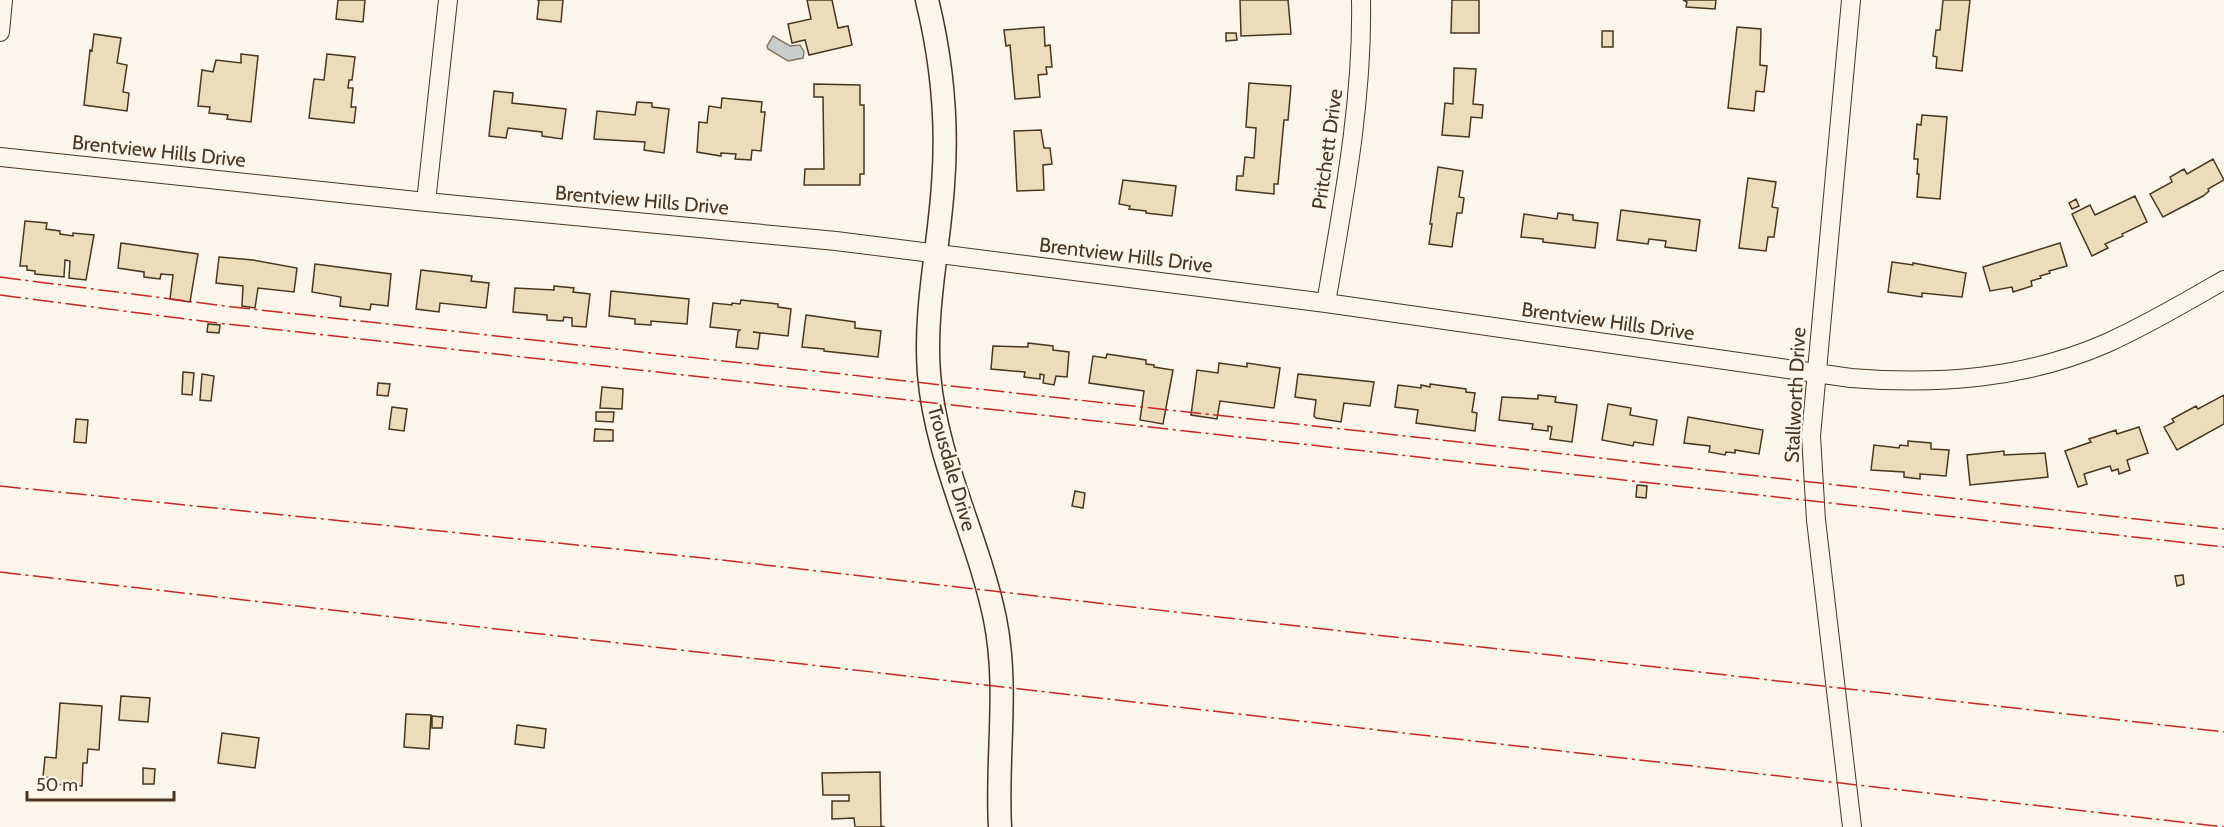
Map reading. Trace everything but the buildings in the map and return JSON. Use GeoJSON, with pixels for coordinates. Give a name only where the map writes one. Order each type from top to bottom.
{"type":"FeatureCollection","features":[{"type":"Feature","properties":{"kind":"street"},"geometry":{"type":"LineString","coordinates":[[0,32],[3,0]]}},
{"type":"Feature","properties":{"kind":"street"},"geometry":{"type":"LineString","coordinates":[[426,202],[448,0]]}},
{"type":"Feature","properties":{"kind":"street","name":"Trousdale Drive"},"geometry":{"type":"LineString","coordinates":[[927,0],[940,66],[945,124],[943,186],[928,347],[934,415],[946,462],[986,580],[996,622],[1003,702],[999,827]]}},
{"type":"Feature","properties":{"kind":"street","name":"Pritchett Drive"},"geometry":{"type":"LineString","coordinates":[[1326,303],[1359,85],[1361,0]]}},
{"type":"Feature","properties":{"kind":"street","name":"Stallworth Drive"},"geometry":{"type":"LineString","coordinates":[[1851,0],[1811,436],[1816,520],[1852,827]]}},
{"type":"Feature","properties":{"kind":"street","name":"Brentview Hills Drive"},"geometry":{"type":"LineString","coordinates":[[0,157],[426,202],[825,240],[1326,303],[1851,378],[1913,382],[1970,380],[2014,372],[2070,357],[2106,343],[2167,313],[2224,280]]}},
{"type":"Feature","properties":{"kind":"shaded area"},"geometry":{"type":"Polygon","coordinates":[[[773,36],[790,46],[800,45],[804,52],[803,58],[788,61],[768,49],[767,46],[773,36]]]}},
{"type":"Feature","properties":{"kind":"power"},"geometry":{"type":"LineString","coordinates":[[0,277],[233,307],[2224,529]]}},
{"type":"Feature","properties":{"kind":"power"},"geometry":{"type":"LineString","coordinates":[[0,295],[209,322],[2224,547]]}},
{"type":"Feature","properties":{"kind":"power"},"geometry":{"type":"LineString","coordinates":[[0,486],[704,558],[2224,732]]}},
{"type":"Feature","properties":{"kind":"power"},"geometry":{"type":"LineString","coordinates":[[0,572],[2224,827]]}}]}
